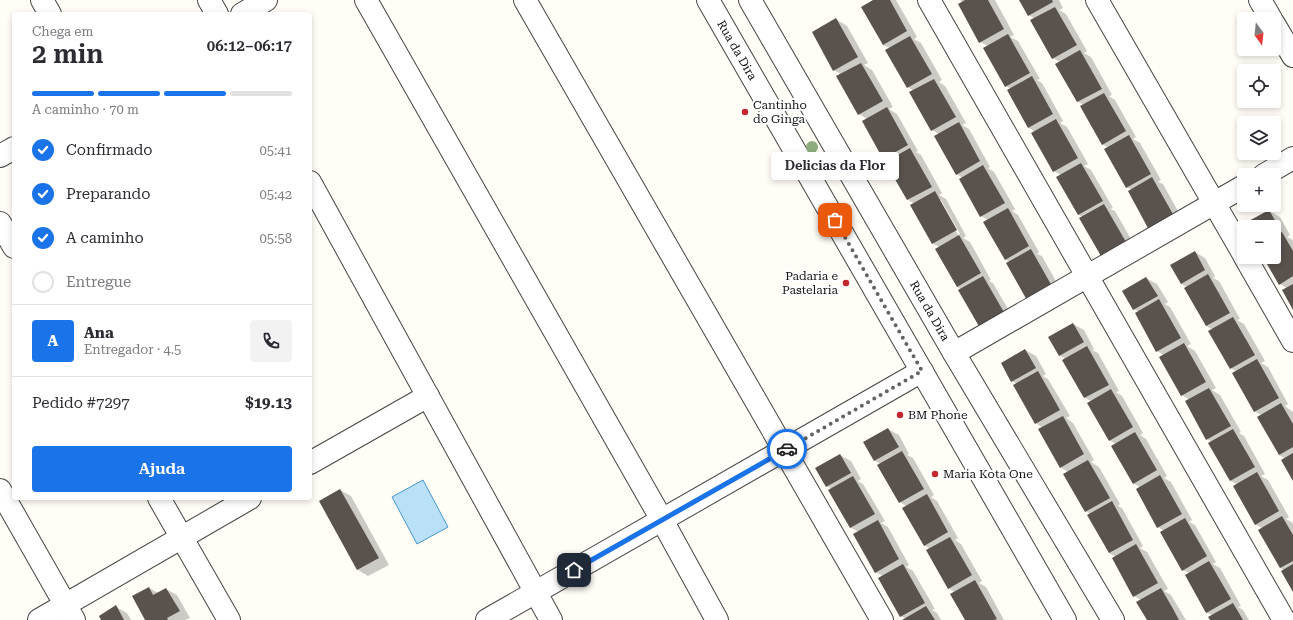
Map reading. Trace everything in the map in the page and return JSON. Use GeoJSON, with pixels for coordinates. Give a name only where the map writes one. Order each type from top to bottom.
{"type":"FeatureCollection","features":[{"type":"Feature","properties":{"kind":"street"},"geometry":{"type":"LineString","coordinates":[[42,0],[49,12]]}},
{"type":"Feature","properties":{"kind":"street"},"geometry":{"type":"LineString","coordinates":[[209,0],[216,12]]}},
{"type":"Feature","properties":{"kind":"street"},"geometry":{"type":"LineString","coordinates":[[245,12],[266,0]]}},
{"type":"Feature","properties":{"kind":"street"},"geometry":{"type":"LineString","coordinates":[[366,0],[662,520],[717,620]]}},
{"type":"Feature","properties":{"kind":"street"},"geometry":{"type":"LineString","coordinates":[[525,0],[882,620]]}},
{"type":"Feature","properties":{"kind":"street","name":"Rua da Dira"},"geometry":{"type":"LineString","coordinates":[[708,0],[1065,620]]}},
{"type":"Feature","properties":{"kind":"street","name":"Rua da Dira"},"geometry":{"type":"LineString","coordinates":[[750,0],[954,354],[1113,620]]}},
{"type":"Feature","properties":{"kind":"street"},"geometry":{"type":"LineString","coordinates":[[929,0],[1284,620]]}},
{"type":"Feature","properties":{"kind":"street"},"geometry":{"type":"LineString","coordinates":[[1097,0],[1237,244]]}},
{"type":"Feature","properties":{"kind":"street"},"geometry":{"type":"LineString","coordinates":[[1260,0],[1267,12]]}},
{"type":"Feature","properties":{"kind":"street"},"geometry":{"type":"LineString","coordinates":[[1281,36],[1293,56]]}},
{"type":"Feature","properties":{"kind":"street"},"geometry":{"type":"LineString","coordinates":[[0,156],[12,149]]}},
{"type":"Feature","properties":{"kind":"street"},"geometry":{"type":"LineString","coordinates":[[1276,168],[1293,158]]}},
{"type":"Feature","properties":{"kind":"street"},"geometry":{"type":"LineString","coordinates":[[312,186],[551,620]]}},
{"type":"Feature","properties":{"kind":"street"},"geometry":{"type":"LineString","coordinates":[[954,354],[1237,190]]}},
{"type":"Feature","properties":{"kind":"street"},"geometry":{"type":"LineString","coordinates":[[0,223],[12,244]]}},
{"type":"Feature","properties":{"kind":"street"},"geometry":{"type":"LineString","coordinates":[[1249,264],[1293,342]]}},
{"type":"Feature","properties":{"kind":"street"},"geometry":{"type":"LineString","coordinates":[[487,620],[922,371]]}},
{"type":"Feature","properties":{"kind":"street"},"geometry":{"type":"LineString","coordinates":[[312,462],[428,396]]}},
{"type":"Feature","properties":{"kind":"street"},"geometry":{"type":"LineString","coordinates":[[0,490],[70,612]]}},
{"type":"Feature","properties":{"kind":"street"},"geometry":{"type":"LineString","coordinates":[[160,500],[229,620]]}},
{"type":"Feature","properties":{"kind":"street"},"geometry":{"type":"LineString","coordinates":[[39,620],[70,612],[182,537],[247,500]]}},
{"type":"Feature","properties":{"kind":"water"},"geometry":{"type":"Polygon","coordinates":[[[423,480],[448,527],[417,544],[392,497],[423,480]]]}},
{"type":"Feature","properties":{"kind":"building"},"geometry":{"type":"Polygon","coordinates":[[[873,0],[890,0],[907,31],[883,45],[861,7],[873,0]]]}},
{"type":"Feature","properties":{"kind":"building"},"geometry":{"type":"Polygon","coordinates":[[[965,0],[988,0],[1004,29],[979,43],[958,4],[965,0]]]}},
{"type":"Feature","properties":{"kind":"building"},"geometry":{"type":"Polygon","coordinates":[[[1019,0],[1052,0],[1053,2],[1028,16],[1019,0]]]}},
{"type":"Feature","properties":{"kind":"building"},"geometry":{"type":"Polygon","coordinates":[[[1055,7],[1077,45],[1052,59],[1030,20],[1055,7]]]}},
{"type":"Feature","properties":{"kind":"building"},"geometry":{"type":"Polygon","coordinates":[[[836,18],[858,57],[833,71],[812,32],[836,18]]]}},
{"type":"Feature","properties":{"kind":"building"},"geometry":{"type":"Polygon","coordinates":[[[1008,34],[1030,73],[1005,87],[983,48],[1008,34]]]}},
{"type":"Feature","properties":{"kind":"building"},"geometry":{"type":"Polygon","coordinates":[[[910,36],[932,74],[907,88],[885,50],[910,36]]]}},
{"type":"Feature","properties":{"kind":"building"},"geometry":{"type":"Polygon","coordinates":[[[1080,50],[1102,89],[1077,102],[1055,64],[1080,50]]]}},
{"type":"Feature","properties":{"kind":"building"},"geometry":{"type":"Polygon","coordinates":[[[861,63],[883,101],[858,115],[836,76],[861,63]]]}},
{"type":"Feature","properties":{"kind":"building"},"geometry":{"type":"Polygon","coordinates":[[[1032,76],[1053,114],[1028,128],[1007,90],[1032,76]]]}},
{"type":"Feature","properties":{"kind":"building"},"geometry":{"type":"Polygon","coordinates":[[[934,79],[956,117],[931,131],[909,92],[934,79]]]}},
{"type":"Feature","properties":{"kind":"building"},"geometry":{"type":"Polygon","coordinates":[[[1104,93],[1126,131],[1102,145],[1080,106],[1104,93]]]}},
{"type":"Feature","properties":{"kind":"building"},"geometry":{"type":"Polygon","coordinates":[[[887,107],[908,145],[883,159],[862,121],[887,107]]]}},
{"type":"Feature","properties":{"kind":"building"},"geometry":{"type":"Polygon","coordinates":[[[1056,119],[1078,158],[1053,172],[1031,133],[1056,119]]]}},
{"type":"Feature","properties":{"kind":"building"},"geometry":{"type":"Polygon","coordinates":[[[959,122],[980,161],[956,175],[934,136],[959,122]]]}},
{"type":"Feature","properties":{"kind":"building"},"geometry":{"type":"Polygon","coordinates":[[[1129,135],[1151,174],[1126,188],[1104,149],[1129,135]]]}},
{"type":"Feature","properties":{"kind":"building"},"geometry":{"type":"Polygon","coordinates":[[[910,148],[932,187],[907,200],[885,162],[910,148]]]}},
{"type":"Feature","properties":{"kind":"building"},"geometry":{"type":"Polygon","coordinates":[[[1081,163],[1103,201],[1078,215],[1056,177],[1081,163]]]}},
{"type":"Feature","properties":{"kind":"building"},"geometry":{"type":"Polygon","coordinates":[[[983,165],[1005,203],[980,217],[959,179],[983,165]]]}},
{"type":"Feature","properties":{"kind":"building"},"geometry":{"type":"Polygon","coordinates":[[[1152,177],[1174,216],[1149,230],[1128,191],[1152,177]]]}},
{"type":"Feature","properties":{"kind":"building"},"geometry":{"type":"Polygon","coordinates":[[[935,191],[957,230],[932,244],[910,205],[935,191]]]}},
{"type":"Feature","properties":{"kind":"building"},"geometry":{"type":"Polygon","coordinates":[[[1104,204],[1126,242],[1101,256],[1079,218],[1104,204]]]}},
{"type":"Feature","properties":{"kind":"building"},"geometry":{"type":"Polygon","coordinates":[[[1008,208],[1029,246],[1005,260],[983,222],[1008,208]]]}},
{"type":"Feature","properties":{"kind":"building"},"geometry":{"type":"Polygon","coordinates":[[[1265,212],[1270,212],[1275,220],[1251,220],[1265,212]]]}},
{"type":"Feature","properties":{"kind":"building"},"geometry":{"type":"Polygon","coordinates":[[[1281,232],[1293,251],[1293,276],[1279,285],[1267,264],[1281,264],[1281,232]]]}},
{"type":"Feature","properties":{"kind":"building"},"geometry":{"type":"Polygon","coordinates":[[[959,235],[981,273],[957,287],[935,249],[959,235]]]}},
{"type":"Feature","properties":{"kind":"building"},"geometry":{"type":"Polygon","coordinates":[[[1031,249],[1053,288],[1028,302],[1006,263],[1031,249]]]}},
{"type":"Feature","properties":{"kind":"building"},"geometry":{"type":"Polygon","coordinates":[[[1195,251],[1205,270],[1181,284],[1170,265],[1195,251]]]}},
{"type":"Feature","properties":{"kind":"building"},"geometry":{"type":"Polygon","coordinates":[[[1208,274],[1230,313],[1206,326],[1184,288],[1208,274]]]}},
{"type":"Feature","properties":{"kind":"building"},"geometry":{"type":"Polygon","coordinates":[[[983,276],[1005,314],[980,328],[958,290],[983,276]]]}},
{"type":"Feature","properties":{"kind":"building"},"geometry":{"type":"Polygon","coordinates":[[[1146,277],[1158,296],[1133,310],[1122,291],[1146,277]]]}},
{"type":"Feature","properties":{"kind":"building"},"geometry":{"type":"Polygon","coordinates":[[[1293,284],[1293,310],[1282,290],[1293,284]]]}},
{"type":"Feature","properties":{"kind":"building"},"geometry":{"type":"Polygon","coordinates":[[[1159,299],[1181,338],[1156,352],[1135,313],[1159,299]]]}},
{"type":"Feature","properties":{"kind":"building"},"geometry":{"type":"Polygon","coordinates":[[[1233,317],[1255,355],[1230,369],[1208,331],[1233,317]]]}},
{"type":"Feature","properties":{"kind":"building"},"geometry":{"type":"Polygon","coordinates":[[[1073,323],[1084,342],[1059,356],[1048,337],[1073,323]]]}},
{"type":"Feature","properties":{"kind":"building"},"geometry":{"type":"Polygon","coordinates":[[[1184,343],[1206,382],[1181,396],[1159,357],[1184,343]]]}},
{"type":"Feature","properties":{"kind":"building"},"geometry":{"type":"Polygon","coordinates":[[[1087,346],[1109,385],[1084,398],[1062,360],[1087,346]]]}},
{"type":"Feature","properties":{"kind":"building"},"geometry":{"type":"Polygon","coordinates":[[[1025,349],[1036,368],[1011,382],[1001,363],[1025,349]]]}},
{"type":"Feature","properties":{"kind":"building"},"geometry":{"type":"Polygon","coordinates":[[[1257,359],[1279,398],[1254,412],[1232,373],[1257,359]]]}},
{"type":"Feature","properties":{"kind":"building"},"geometry":{"type":"Polygon","coordinates":[[[1038,371],[1060,410],[1035,424],[1013,385],[1038,371]]]}},
{"type":"Feature","properties":{"kind":"building"},"geometry":{"type":"Polygon","coordinates":[[[1209,388],[1231,426],[1206,440],[1185,401],[1209,388]]]}},
{"type":"Feature","properties":{"kind":"building"},"geometry":{"type":"Polygon","coordinates":[[[1111,389],[1133,427],[1109,441],[1087,403],[1111,389]]]}},
{"type":"Feature","properties":{"kind":"building"},"geometry":{"type":"Polygon","coordinates":[[[1281,403],[1293,424],[1293,447],[1279,455],[1257,417],[1281,403]]]}},
{"type":"Feature","properties":{"kind":"building"},"geometry":{"type":"Polygon","coordinates":[[[1063,416],[1084,454],[1060,468],[1038,429],[1063,416]]]}},
{"type":"Feature","properties":{"kind":"building"},"geometry":{"type":"Polygon","coordinates":[[[888,428],[899,447],[874,461],[863,442],[888,428]]]}},
{"type":"Feature","properties":{"kind":"building"},"geometry":{"type":"Polygon","coordinates":[[[1233,429],[1255,467],[1230,481],[1208,443],[1233,429]]]}},
{"type":"Feature","properties":{"kind":"building"},"geometry":{"type":"Polygon","coordinates":[[[1135,432],[1157,470],[1133,484],[1111,446],[1135,432]]]}},
{"type":"Feature","properties":{"kind":"building"},"geometry":{"type":"Polygon","coordinates":[[[902,451],[924,489],[899,503],[877,465],[902,451]]]}},
{"type":"Feature","properties":{"kind":"building"},"geometry":{"type":"Polygon","coordinates":[[[1293,453],[1293,481],[1281,460],[1293,453]]]}},
{"type":"Feature","properties":{"kind":"building"},"geometry":{"type":"Polygon","coordinates":[[[840,454],[851,473],[826,487],[815,468],[840,454]]]}},
{"type":"Feature","properties":{"kind":"building"},"geometry":{"type":"Polygon","coordinates":[[[1088,460],[1110,498],[1085,512],[1063,474],[1088,460]]]}},
{"type":"Feature","properties":{"kind":"building"},"geometry":{"type":"Polygon","coordinates":[[[1257,472],[1279,511],[1255,525],[1233,486],[1257,472]]]}},
{"type":"Feature","properties":{"kind":"building"},"geometry":{"type":"Polygon","coordinates":[[[1160,475],[1182,514],[1157,528],[1136,489],[1160,475]]]}},
{"type":"Feature","properties":{"kind":"building"},"geometry":{"type":"Polygon","coordinates":[[[853,476],[875,514],[850,528],[828,490],[853,476]]]}},
{"type":"Feature","properties":{"kind":"building"},"geometry":{"type":"Polygon","coordinates":[[[340,489],[379,558],[357,570],[319,501],[340,489]]]}},
{"type":"Feature","properties":{"kind":"building"},"geometry":{"type":"Polygon","coordinates":[[[927,494],[948,532],[924,546],[902,508],[927,494]]]}},
{"type":"Feature","properties":{"kind":"building"},"geometry":{"type":"Polygon","coordinates":[[[1112,501],[1133,540],[1109,553],[1087,515],[1112,501]]]}},
{"type":"Feature","properties":{"kind":"building"},"geometry":{"type":"Polygon","coordinates":[[[1282,516],[1293,535],[1293,561],[1280,568],[1258,530],[1282,516]]]}},
{"type":"Feature","properties":{"kind":"building"},"geometry":{"type":"Polygon","coordinates":[[[1185,518],[1207,556],[1182,571],[1160,532],[1185,518]]]}},
{"type":"Feature","properties":{"kind":"building"},"geometry":{"type":"Polygon","coordinates":[[[878,520],[899,559],[875,573],[853,534],[878,520]]]}},
{"type":"Feature","properties":{"kind":"building"},"geometry":{"type":"Polygon","coordinates":[[[950,537],[972,575],[948,589],[926,550],[950,537]]]}},
{"type":"Feature","properties":{"kind":"building"},"geometry":{"type":"Polygon","coordinates":[[[1136,544],[1158,583],[1133,597],[1112,558],[1136,544]]]}},
{"type":"Feature","properties":{"kind":"building"},"geometry":{"type":"Polygon","coordinates":[[[1209,561],[1231,599],[1206,613],[1185,575],[1209,561]]]}},
{"type":"Feature","properties":{"kind":"building"},"geometry":{"type":"Polygon","coordinates":[[[903,564],[925,603],[900,617],[878,578],[903,564]]]}},
{"type":"Feature","properties":{"kind":"building"},"geometry":{"type":"Polygon","coordinates":[[[1293,564],[1293,592],[1281,571],[1293,564]]]}},
{"type":"Feature","properties":{"kind":"building"},"geometry":{"type":"Polygon","coordinates":[[[975,580],[997,619],[965,620],[950,594],[975,580]]]}},
{"type":"Feature","properties":{"kind":"building"},"geometry":{"type":"Polygon","coordinates":[[[149,587],[153,595],[166,588],[180,611],[167,618],[168,620],[145,620],[132,596],[149,587]]]}},
{"type":"Feature","properties":{"kind":"building"},"geometry":{"type":"Polygon","coordinates":[[[1161,588],[1179,620],[1147,620],[1136,602],[1161,588]]]}},
{"type":"Feature","properties":{"kind":"building"},"geometry":{"type":"Polygon","coordinates":[[[1233,603],[1243,620],[1210,620],[1208,617],[1233,603]]]}},
{"type":"Feature","properties":{"kind":"building"},"geometry":{"type":"Polygon","coordinates":[[[116,605],[124,620],[101,620],[99,616],[116,605]]]}},
{"type":"Feature","properties":{"kind":"building"},"geometry":{"type":"Polygon","coordinates":[[[926,606],[935,620],[902,620],[926,606]]]}},
{"type":"Feature","properties":{"kind":"way so far"},"geometry":{"type":"LineString","coordinates":[[787,449],[922,371],[835,220]]}},
{"type":"Feature","properties":{"kind":"place","name":"Cantinho do Ginga"},"geometry":{"type":"Point","coordinates":[745,112]}},
{"type":"Feature","properties":{"kind":"place","name":"Delicias da Flor"},"geometry":{"type":"Point","coordinates":[835,220]}},
{"type":"Feature","properties":{"kind":"place","name":"Padaria e Pastelaria"},"geometry":{"type":"Point","coordinates":[846,283]}},
{"type":"Feature","properties":{"kind":"place","name":"BM Phone"},"geometry":{"type":"Point","coordinates":[900,415]}},
{"type":"Feature","properties":{"kind":"place","name":"Maria Kota One"},"geometry":{"type":"Point","coordinates":[935,474]}},
{"type":"Feature","properties":{"kind":"route"},"geometry":{"type":"LineString","coordinates":[[574,570],[787,449]]}}]}
